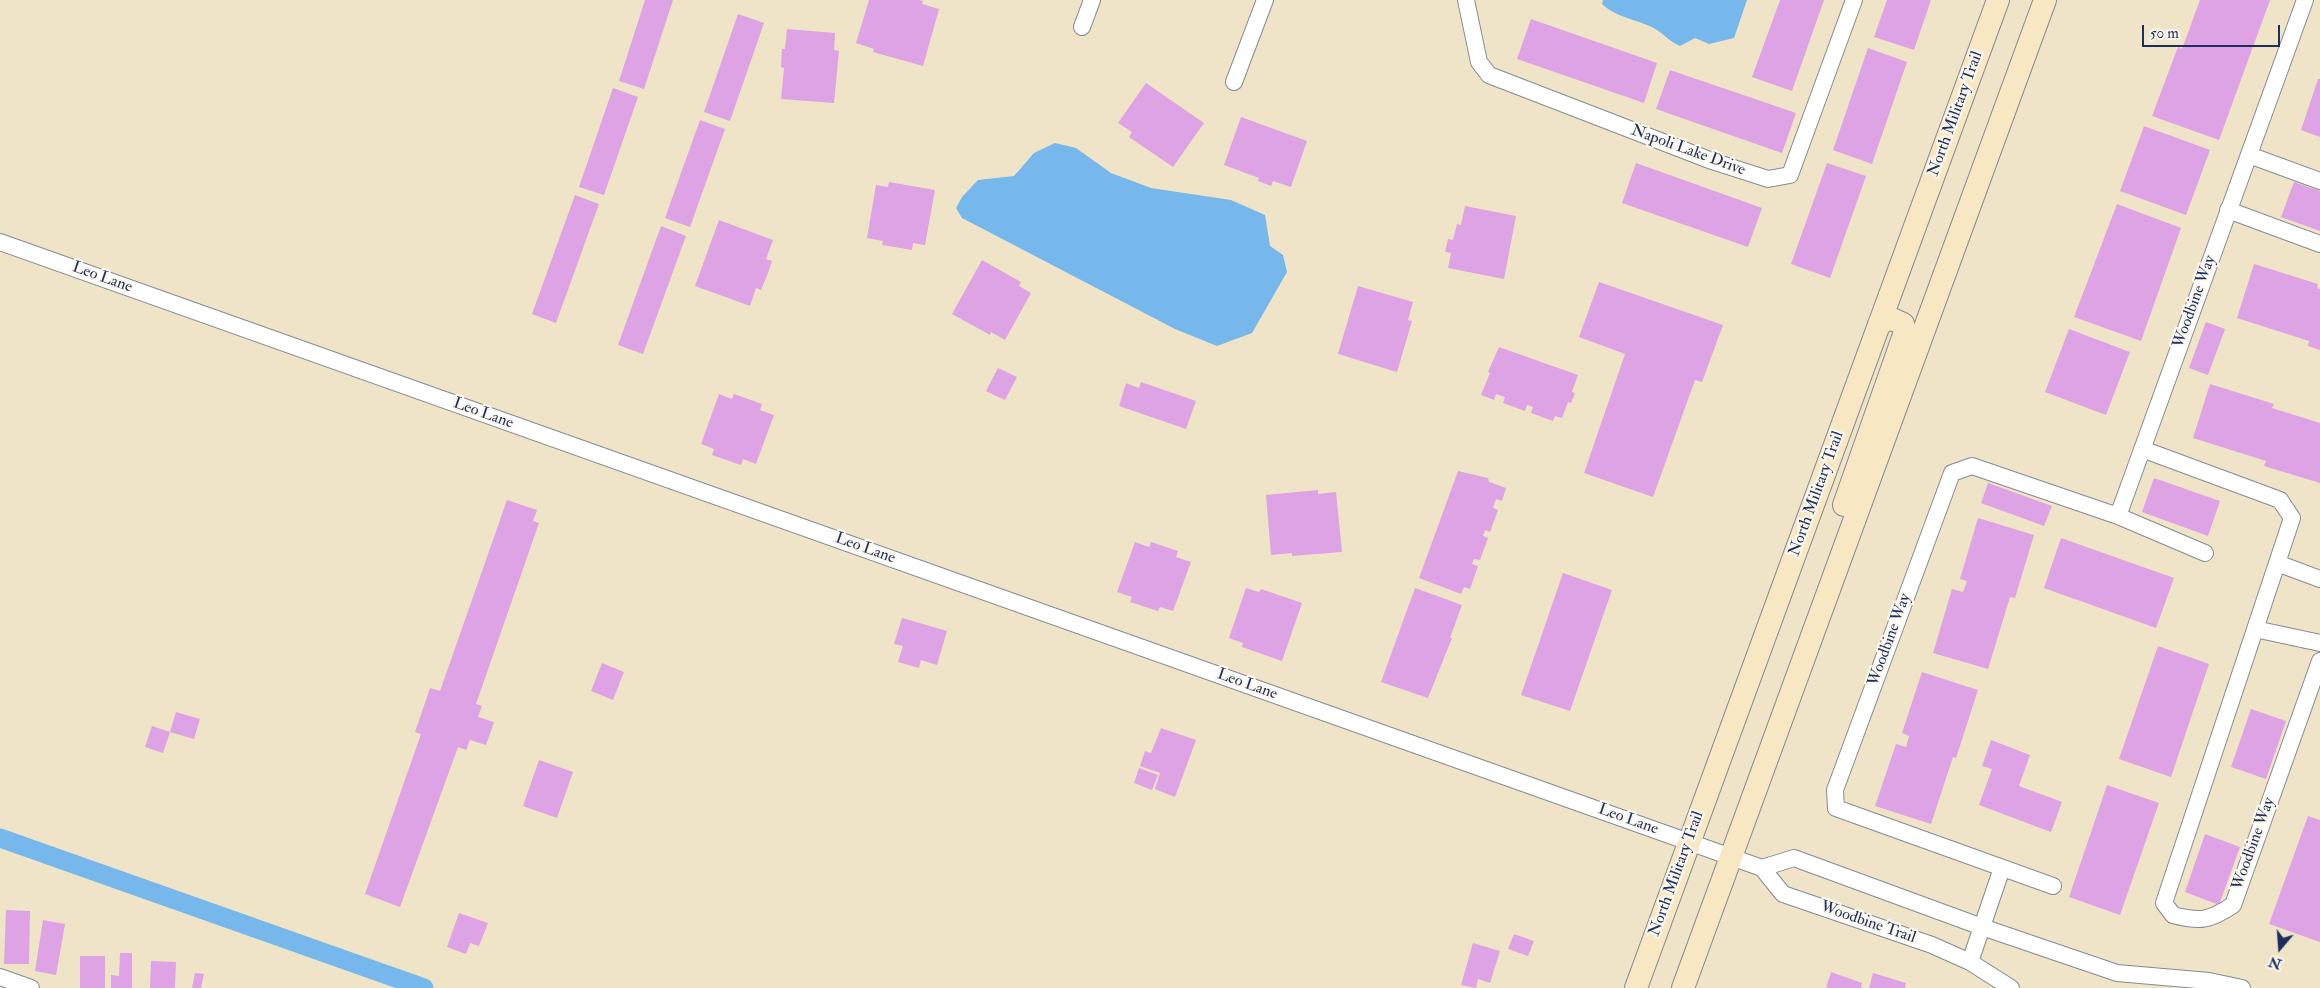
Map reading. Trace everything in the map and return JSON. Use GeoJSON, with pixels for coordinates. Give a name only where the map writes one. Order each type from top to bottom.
{"type":"FeatureCollection","features":[{"type":"Feature","properties":{"kind":"main road","name":"North Military Trail"},"geometry":{"type":"LineString","coordinates":[[1636,988],[1998,0]]}},
{"type":"Feature","properties":{"kind":"main road"},"geometry":{"type":"LineString","coordinates":[[1683,988],[2045,0]]}},
{"type":"Feature","properties":{"kind":"main road"},"geometry":{"type":"LineString","coordinates":[[1816,622],[1824,577],[1836,530],[1853,475],[1905,332],[1904,324],[1890,318],[1879,324]]}},
{"type":"Feature","properties":{"kind":"street"},"geometry":{"type":"LineString","coordinates":[[1082,27],[1092,0]]}},
{"type":"Feature","properties":{"kind":"street"},"geometry":{"type":"LineString","coordinates":[[1234,82],[1265,0]]}},
{"type":"Feature","properties":{"kind":"street","name":"Napoli Lake Drive"},"geometry":{"type":"LineString","coordinates":[[1466,0],[1478,62],[1488,75],[1712,161],[1768,179],[1790,176],[1854,0]]}},
{"type":"Feature","properties":{"kind":"street","name":"Woodbine Way"},"geometry":{"type":"LineString","coordinates":[[2118,516],[2305,0]]}},
{"type":"Feature","properties":{"kind":"street"},"geometry":{"type":"LineString","coordinates":[[2249,155],[2320,181]]}},
{"type":"Feature","properties":{"kind":"street"},"geometry":{"type":"LineString","coordinates":[[2228,210],[2320,244]]}},
{"type":"Feature","properties":{"kind":"street","name":"Leo Lane"},"geometry":{"type":"LineString","coordinates":[[0,242],[1730,857]]}},
{"type":"Feature","properties":{"kind":"street","name":"Woodbine Way"},"geometry":{"type":"LineString","coordinates":[[2142,449],[2280,500],[2292,518],[2164,903],[2173,915],[2198,921],[2222,912],[2232,905],[2320,661]]}},
{"type":"Feature","properties":{"kind":"street","name":"Woodbine Way"},"geometry":{"type":"LineString","coordinates":[[2053,886],[1836,808],[1836,790],[1952,473],[1972,466],[2118,516],[2205,553]]}},
{"type":"Feature","properties":{"kind":"street"},"geometry":{"type":"LineString","coordinates":[[2277,563],[2320,579]]}},
{"type":"Feature","properties":{"kind":"street"},"geometry":{"type":"LineString","coordinates":[[2255,629],[2320,643]]}},
{"type":"Feature","properties":{"kind":"street"},"geometry":{"type":"LineString","coordinates":[[1730,857],[1762,868],[1794,858],[1982,927],[2115,980],[2209,981],[2242,988]]}},
{"type":"Feature","properties":{"kind":"street","name":"Woodbine Trail"},"geometry":{"type":"LineString","coordinates":[[1762,868],[1783,894],[1932,945],[1970,962],[2011,988]]}},
{"type":"Feature","properties":{"kind":"street"},"geometry":{"type":"LineString","coordinates":[[1970,962],[2002,868]]}},
{"type":"Feature","properties":{"kind":"street"},"geometry":{"type":"LineString","coordinates":[[0,977],[31,988]]}},
{"type":"Feature","properties":{"kind":"water"},"geometry":{"type":"Polygon","coordinates":[[[1603,0],[1747,0],[1734,38],[1709,44],[1695,38],[1680,46],[1650,26],[1608,9],[1602,4],[1603,0]]]}},
{"type":"Feature","properties":{"kind":"water"},"geometry":{"type":"Polygon","coordinates":[[[1055,143],[1076,148],[1111,173],[1151,188],[1231,200],[1265,215],[1270,246],[1283,255],[1287,272],[1252,333],[1217,346],[1175,329],[962,218],[956,208],[962,197],[978,180],[1014,176],[1034,153],[1055,143]]]}},
{"type":"Feature","properties":{"kind":"building"},"geometry":{"type":"Polygon","coordinates":[[[645,0],[673,0],[644,89],[619,81],[645,0]]]}},
{"type":"Feature","properties":{"kind":"building"},"geometry":{"type":"Polygon","coordinates":[[[869,0],[919,0],[923,1],[922,4],[939,9],[923,66],[873,52],[874,49],[856,43],[869,0]]]}},
{"type":"Feature","properties":{"kind":"building"},"geometry":{"type":"Polygon","coordinates":[[[1780,0],[1824,0],[1792,91],[1752,77],[1780,0]]]}},
{"type":"Feature","properties":{"kind":"building"},"geometry":{"type":"Polygon","coordinates":[[[1887,0],[1931,0],[1914,50],[1874,37],[1887,0]]]}},
{"type":"Feature","properties":{"kind":"building"},"geometry":{"type":"Polygon","coordinates":[[[2200,0],[2270,0],[2219,140],[2152,116],[2178,47],[2182,49],[2200,0]]]}},
{"type":"Feature","properties":{"kind":"building"},"geometry":{"type":"Polygon","coordinates":[[[738,14],[764,23],[730,121],[704,112],[738,14]]]}},
{"type":"Feature","properties":{"kind":"building"},"geometry":{"type":"Polygon","coordinates":[[[1531,19],[1657,63],[1644,103],[1517,59],[1531,19]]]}},
{"type":"Feature","properties":{"kind":"building"},"geometry":{"type":"Polygon","coordinates":[[[787,29],[835,33],[834,50],[839,51],[834,103],[781,99],[784,68],[781,67],[782,49],[785,49],[787,29]]]}},
{"type":"Feature","properties":{"kind":"building"},"geometry":{"type":"Polygon","coordinates":[[[1868,48],[1907,62],[1872,164],[1833,150],[1868,48]]]}},
{"type":"Feature","properties":{"kind":"building"},"geometry":{"type":"Polygon","coordinates":[[[1670,70],[1796,113],[1782,153],[1656,109],[1670,70]]]}},
{"type":"Feature","properties":{"kind":"building"},"geometry":{"type":"Polygon","coordinates":[[[2318,79],[2320,79],[2320,137],[2301,130],[2318,79]]]}},
{"type":"Feature","properties":{"kind":"building"},"geometry":{"type":"Polygon","coordinates":[[[1146,83],[1204,123],[1173,167],[1129,137],[1132,132],[1118,123],[1146,83]]]}},
{"type":"Feature","properties":{"kind":"building"},"geometry":{"type":"Polygon","coordinates":[[[613,88],[638,97],[604,195],[579,187],[613,88]]]}},
{"type":"Feature","properties":{"kind":"building"},"geometry":{"type":"Polygon","coordinates":[[[1241,117],[1307,141],[1291,187],[1273,181],[1271,186],[1258,181],[1259,178],[1224,165],[1241,117]]]}},
{"type":"Feature","properties":{"kind":"building"},"geometry":{"type":"Polygon","coordinates":[[[700,120],[725,129],[690,227],[665,218],[700,120]]]}},
{"type":"Feature","properties":{"kind":"building"},"geometry":{"type":"Polygon","coordinates":[[[2144,126],[2210,150],[2186,215],[2120,191],[2144,126]]]}},
{"type":"Feature","properties":{"kind":"building"},"geometry":{"type":"Polygon","coordinates":[[[1636,163],[1762,208],[1748,247],[1622,203],[1636,163]]]}},
{"type":"Feature","properties":{"kind":"building"},"geometry":{"type":"Polygon","coordinates":[[[1827,163],[1866,176],[1830,278],[1791,264],[1827,163]]]}},
{"type":"Feature","properties":{"kind":"building"},"geometry":{"type":"Polygon","coordinates":[[[889,182],[935,190],[925,245],[913,243],[912,250],[882,245],[883,241],[867,238],[876,185],[888,187],[889,182]]]}},
{"type":"Feature","properties":{"kind":"building"},"geometry":{"type":"Polygon","coordinates":[[[2294,182],[2320,191],[2320,231],[2281,217],[2294,182]]]}},
{"type":"Feature","properties":{"kind":"building"},"geometry":{"type":"Polygon","coordinates":[[[575,195],[599,204],[556,323],[532,314],[575,195]]]}},
{"type":"Feature","properties":{"kind":"building"},"geometry":{"type":"Polygon","coordinates":[[[2117,204],[2181,228],[2141,341],[2074,317],[2117,204]]]}},
{"type":"Feature","properties":{"kind":"building"},"geometry":{"type":"Polygon","coordinates":[[[1465,206],[1516,216],[1504,279],[1448,268],[1451,253],[1445,252],[1448,239],[1453,240],[1457,224],[1461,225],[1465,206]]]}},
{"type":"Feature","properties":{"kind":"building"},"geometry":{"type":"Polygon","coordinates":[[[719,220],[773,240],[766,259],[772,261],[768,273],[761,290],[756,288],[750,306],[695,286],[719,220]]]}},
{"type":"Feature","properties":{"kind":"building"},"geometry":{"type":"Polygon","coordinates":[[[661,226],[686,236],[643,354],[618,345],[661,226]]]}},
{"type":"Feature","properties":{"kind":"building"},"geometry":{"type":"Polygon","coordinates":[[[982,260],[1021,282],[1019,286],[1031,293],[1005,340],[991,332],[990,335],[952,314],[982,260]]]}},
{"type":"Feature","properties":{"kind":"building"},"geometry":{"type":"Polygon","coordinates":[[[2254,264],[2318,284],[2317,288],[2320,289],[2320,350],[2308,346],[2309,341],[2237,318],[2254,264]]]}},
{"type":"Feature","properties":{"kind":"building"},"geometry":{"type":"Polygon","coordinates":[[[1599,282],[1723,325],[1702,382],[1695,380],[1653,497],[1584,473],[1625,354],[1579,337],[1599,282]]]}},
{"type":"Feature","properties":{"kind":"building"},"geometry":{"type":"Polygon","coordinates":[[[1358,286],[1413,302],[1408,320],[1412,321],[1397,372],[1338,354],[1358,286]]]}},
{"type":"Feature","properties":{"kind":"building"},"geometry":{"type":"Polygon","coordinates":[[[2206,322],[2225,329],[2208,375],[2189,368],[2206,322]]]}},
{"type":"Feature","properties":{"kind":"building"},"geometry":{"type":"Polygon","coordinates":[[[2069,329],[2130,352],[2106,415],[2045,392],[2069,329]]]}},
{"type":"Feature","properties":{"kind":"building"},"geometry":{"type":"Polygon","coordinates":[[[1499,347],[1578,375],[1572,392],[1575,393],[1571,403],[1568,402],[1562,418],[1555,416],[1553,421],[1531,413],[1533,407],[1527,405],[1525,411],[1503,403],[1505,397],[1496,394],[1494,400],[1481,395],[1490,373],[1488,372],[1499,347]]]}},
{"type":"Feature","properties":{"kind":"building"},"geometry":{"type":"Polygon","coordinates":[[[998,368],[1017,377],[1005,400],[986,391],[998,368]]]}},
{"type":"Feature","properties":{"kind":"building"},"geometry":{"type":"Polygon","coordinates":[[[1141,382],[1196,401],[1186,429],[1119,406],[1126,383],[1139,388],[1141,382]]]}},
{"type":"Feature","properties":{"kind":"building"},"geometry":{"type":"Polygon","coordinates":[[[2210,384],[2274,404],[2272,408],[2320,423],[2320,483],[2264,466],[2266,461],[2193,438],[2210,384]]]}},
{"type":"Feature","properties":{"kind":"building"},"geometry":{"type":"Polygon","coordinates":[[[719,394],[732,399],[734,394],[762,404],[760,410],[774,415],[756,464],[743,459],[741,465],[712,455],[714,449],[701,444],[719,394]]]}},
{"type":"Feature","properties":{"kind":"building"},"geometry":{"type":"Polygon","coordinates":[[[1458,471],[1488,478],[1489,482],[1506,488],[1502,501],[1496,499],[1493,508],[1498,510],[1490,532],[1485,530],[1483,536],[1488,538],[1480,560],[1474,559],[1472,564],[1478,566],[1470,589],[1464,587],[1461,594],[1419,578],[1458,471]]]}},
{"type":"Feature","properties":{"kind":"building"},"geometry":{"type":"Polygon","coordinates":[[[2154,478],[2220,501],[2208,536],[2142,512],[2154,478]]]}},
{"type":"Feature","properties":{"kind":"building"},"geometry":{"type":"Polygon","coordinates":[[[1988,483],[2052,506],[2044,526],[1981,503],[1988,483]]]}},
{"type":"Feature","properties":{"kind":"building"},"geometry":{"type":"Polygon","coordinates":[[[1318,490],[1318,494],[1336,492],[1342,552],[1292,556],[1292,553],[1271,555],[1266,495],[1318,490]]]}},
{"type":"Feature","properties":{"kind":"building"},"geometry":{"type":"Polygon","coordinates":[[[507,500],[537,510],[533,521],[539,523],[476,704],[482,706],[478,717],[494,722],[486,745],[470,740],[466,750],[458,747],[400,907],[365,894],[421,734],[415,732],[430,688],[440,691],[507,500]]]}},
{"type":"Feature","properties":{"kind":"building"},"geometry":{"type":"Polygon","coordinates":[[[1978,518],[2034,535],[2015,598],[2010,597],[1988,669],[1933,653],[1952,589],[1963,592],[1967,581],[1960,579],[1978,518]]]}},
{"type":"Feature","properties":{"kind":"building"},"geometry":{"type":"Polygon","coordinates":[[[2061,538],[2174,578],[2156,628],[2044,588],[2061,538]]]}},
{"type":"Feature","properties":{"kind":"building"},"geometry":{"type":"Polygon","coordinates":[[[1135,542],[1149,547],[1151,542],[1178,551],[1176,557],[1191,562],[1173,611],[1160,607],[1158,611],[1130,602],[1132,597],[1117,592],[1135,542]]]}},
{"type":"Feature","properties":{"kind":"building"},"geometry":{"type":"Polygon","coordinates":[[[1563,573],[1612,590],[1570,711],[1521,695],[1563,573]]]}},
{"type":"Feature","properties":{"kind":"building"},"geometry":{"type":"Polygon","coordinates":[[[1246,588],[1259,592],[1261,589],[1302,603],[1282,661],[1242,647],[1243,643],[1229,638],[1246,588]]]}},
{"type":"Feature","properties":{"kind":"building"},"geometry":{"type":"Polygon","coordinates":[[[1415,588],[1462,605],[1450,638],[1452,638],[1428,698],[1381,682],[1415,588]]]}},
{"type":"Feature","properties":{"kind":"building"},"geometry":{"type":"Polygon","coordinates":[[[902,618],[947,631],[937,665],[921,660],[919,668],[898,662],[903,646],[894,644],[902,618]]]}},
{"type":"Feature","properties":{"kind":"building"},"geometry":{"type":"Polygon","coordinates":[[[2158,646],[2209,664],[2171,777],[2119,759],[2158,646]]]}},
{"type":"Feature","properties":{"kind":"building"},"geometry":{"type":"Polygon","coordinates":[[[602,663],[624,672],[613,700],[591,691],[602,663]]]}},
{"type":"Feature","properties":{"kind":"building"},"geometry":{"type":"Polygon","coordinates":[[[1922,672],[1978,690],[1956,758],[1953,757],[1931,824],[1875,806],[1896,744],[1906,747],[1909,736],[1902,733],[1922,672]]]}},
{"type":"Feature","properties":{"kind":"building"},"geometry":{"type":"Polygon","coordinates":[[[2251,709],[2286,721],[2266,779],[2231,767],[2251,709]]]}},
{"type":"Feature","properties":{"kind":"building"},"geometry":{"type":"Polygon","coordinates":[[[176,712],[200,719],[194,739],[170,732],[176,712]]]}},
{"type":"Feature","properties":{"kind":"building"},"geometry":{"type":"Polygon","coordinates":[[[152,726],[170,732],[163,753],[145,747],[152,726]]]}},
{"type":"Feature","properties":{"kind":"building"},"geometry":{"type":"Polygon","coordinates":[[[1161,728],[1196,740],[1175,797],[1155,789],[1160,773],[1140,766],[1145,751],[1151,753],[1161,728]]]}},
{"type":"Feature","properties":{"kind":"building"},"geometry":{"type":"Polygon","coordinates":[[[1991,740],[2030,755],[2019,786],[2062,802],[2051,832],[1979,805],[1992,769],[1982,766],[1991,740]]]}},
{"type":"Feature","properties":{"kind":"building"},"geometry":{"type":"Polygon","coordinates":[[[539,760],[573,772],[557,818],[523,806],[539,760]]]}},
{"type":"Feature","properties":{"kind":"building"},"geometry":{"type":"Polygon","coordinates":[[[1139,768],[1158,775],[1152,790],[1134,783],[1139,768]]]}},
{"type":"Feature","properties":{"kind":"building"},"geometry":{"type":"Polygon","coordinates":[[[2107,785],[2159,803],[2120,915],[2069,897],[2107,785]]]}},
{"type":"Feature","properties":{"kind":"building"},"geometry":{"type":"Polygon","coordinates":[[[2308,816],[2320,820],[2320,942],[2269,924],[2308,816]]]}},
{"type":"Feature","properties":{"kind":"building"},"geometry":{"type":"Polygon","coordinates":[[[2205,834],[2240,847],[2219,905],[2185,892],[2205,834]]]}},
{"type":"Feature","properties":{"kind":"building"},"geometry":{"type":"Polygon","coordinates":[[[6,910],[30,911],[29,964],[4,964],[6,910]]]}},
{"type":"Feature","properties":{"kind":"building"},"geometry":{"type":"Polygon","coordinates":[[[459,913],[488,923],[479,946],[470,943],[466,954],[447,947],[459,913]]]}},
{"type":"Feature","properties":{"kind":"building"},"geometry":{"type":"Polygon","coordinates":[[[43,920],[65,924],[56,975],[35,971],[43,920]]]}},
{"type":"Feature","properties":{"kind":"building"},"geometry":{"type":"Polygon","coordinates":[[[1514,934],[1534,941],[1528,956],[1508,949],[1514,934]]]}},
{"type":"Feature","properties":{"kind":"building"},"geometry":{"type":"Polygon","coordinates":[[[1473,943],[1500,951],[1490,983],[1478,979],[1476,988],[1461,985],[1473,943]]]}},
{"type":"Feature","properties":{"kind":"building"},"geometry":{"type":"Polygon","coordinates":[[[120,953],[132,953],[132,988],[111,988],[111,975],[119,976],[120,953]]]}},
{"type":"Feature","properties":{"kind":"building"},"geometry":{"type":"Polygon","coordinates":[[[80,956],[105,956],[105,988],[80,988],[80,956]]]}},
{"type":"Feature","properties":{"kind":"building"},"geometry":{"type":"Polygon","coordinates":[[[151,961],[176,962],[175,988],[150,988],[151,961]]]}},
{"type":"Feature","properties":{"kind":"building"},"geometry":{"type":"Polygon","coordinates":[[[1831,972],[1862,983],[1861,988],[1826,988],[1831,972]]]}},
{"type":"Feature","properties":{"kind":"building"},"geometry":{"type":"Polygon","coordinates":[[[195,973],[204,974],[201,988],[192,988],[195,973]]]}},
{"type":"Feature","properties":{"kind":"building"},"geometry":{"type":"Polygon","coordinates":[[[1873,973],[1906,983],[1905,988],[1869,988],[1873,973]]]}},
{"type":"Feature","properties":{"kind":"waterway"},"geometry":{"type":"LineString","coordinates":[[0,838],[424,988]]}}]}
